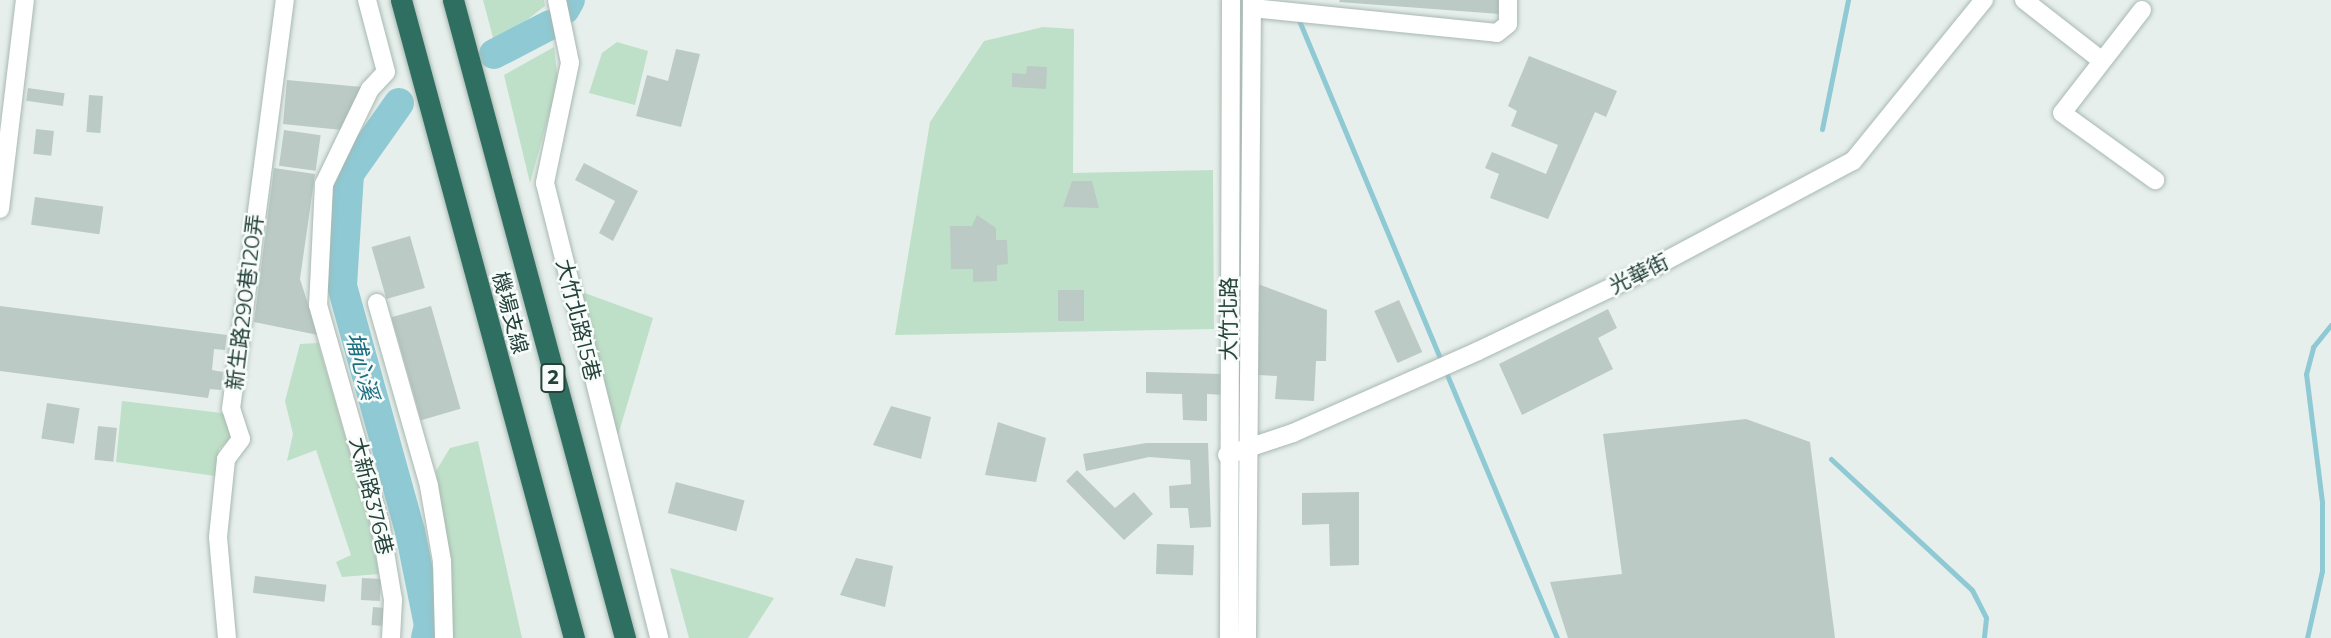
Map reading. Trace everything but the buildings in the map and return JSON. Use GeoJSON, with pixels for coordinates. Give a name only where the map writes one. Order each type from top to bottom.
{"type":"FeatureCollection","features":[{"type":"Feature","properties":{"kind":"highway","name":"機場支線"},"geometry":{"type":"LineString","coordinates":[[401,0],[574,638]]}},
{"type":"Feature","properties":{"kind":"highway","name":"機場支線"},"geometry":{"type":"LineString","coordinates":[[453,0],[482,118],[625,638]]}},
{"type":"Feature","properties":{"kind":"street"},"geometry":{"type":"LineString","coordinates":[[0,209],[25,0]]}},
{"type":"Feature","properties":{"kind":"street","name":"新生路290巷120弄"},"geometry":{"type":"LineString","coordinates":[[227,638],[218,537],[226,459],[242,439],[230,409],[285,0]]}},
{"type":"Feature","properties":{"kind":"street","name":"大新路376巷"},"geometry":{"type":"LineString","coordinates":[[367,0],[386,72],[370,89],[324,184],[317,305],[380,522],[393,600],[391,638]]}},
{"type":"Feature","properties":{"kind":"street","name":"大竹北路15巷"},"geometry":{"type":"LineString","coordinates":[[557,0],[570,63],[545,183],[659,638]]}},
{"type":"Feature","properties":{"kind":"street","name":"大竹北路"},"geometry":{"type":"LineString","coordinates":[[1229,638],[1227,455],[1231,0]]}},
{"type":"Feature","properties":{"kind":"street"},"geometry":{"type":"LineString","coordinates":[[1252,4],[1497,33],[1508,24],[1508,0]]}},
{"type":"Feature","properties":{"kind":"street","name":"光華街"},"geometry":{"type":"LineString","coordinates":[[1227,455],[1250,448],[1557,314],[1853,161],[1984,0]]}},
{"type":"Feature","properties":{"kind":"street"},"geometry":{"type":"LineString","coordinates":[[2024,0],[2102,61]]}},
{"type":"Feature","properties":{"kind":"street","name":"大竹北路"},"geometry":{"type":"LineString","coordinates":[[1247,638],[1252,4]]}},
{"type":"Feature","properties":{"kind":"street"},"geometry":{"type":"LineString","coordinates":[[2142,10],[2062,113],[2155,180]]}},
{"type":"Feature","properties":{"kind":"street"},"geometry":{"type":"LineString","coordinates":[[377,303],[429,486],[442,561],[444,638]]}},
{"type":"Feature","properties":{"kind":"green space"},"geometry":{"type":"Polygon","coordinates":[[[483,0],[544,0],[545,6],[495,45],[483,0]]]}},
{"type":"Feature","properties":{"kind":"green space"},"geometry":{"type":"Polygon","coordinates":[[[1043,27],[1074,29],[1073,173],[1213,170],[1214,329],[895,335],[930,122],[984,41],[1043,27]]]}},
{"type":"Feature","properties":{"kind":"green space"},"geometry":{"type":"Polygon","coordinates":[[[617,42],[648,51],[635,105],[589,93],[602,53],[617,42]]]}},
{"type":"Feature","properties":{"kind":"green space"},"geometry":{"type":"Polygon","coordinates":[[[554,47],[558,82],[530,183],[504,75],[554,47]]]}},
{"type":"Feature","properties":{"kind":"green space"},"geometry":{"type":"Polygon","coordinates":[[[582,292],[653,318],[618,435],[582,292]]]}},
{"type":"Feature","properties":{"kind":"green space"},"geometry":{"type":"Polygon","coordinates":[[[318,343],[368,515],[379,574],[342,577],[336,562],[351,555],[316,450],[287,461],[293,434],[285,401],[300,344],[318,343]]]}},
{"type":"Feature","properties":{"kind":"green space"},"geometry":{"type":"Polygon","coordinates":[[[122,401],[230,414],[234,435],[219,449],[215,476],[116,462],[122,401]]]}},
{"type":"Feature","properties":{"kind":"green space"},"geometry":{"type":"Polygon","coordinates":[[[478,441],[522,638],[450,638],[449,551],[436,471],[450,448],[478,441]]]}},
{"type":"Feature","properties":{"kind":"green space"},"geometry":{"type":"Polygon","coordinates":[[[670,568],[774,598],[748,638],[689,638],[670,568]]]}},
{"type":"Feature","properties":{"kind":"waterway","name":"埔心溪"},"geometry":{"type":"LineString","coordinates":[[565,9],[570,0]]}},
{"type":"Feature","properties":{"kind":"waterway"},"geometry":{"type":"LineString","coordinates":[[1822,129],[1848,0]]}},
{"type":"Feature","properties":{"kind":"waterway"},"geometry":{"type":"LineString","coordinates":[[1298,18],[1557,638]]}},
{"type":"Feature","properties":{"kind":"waterway"},"geometry":{"type":"LineString","coordinates":[[494,54],[550,25]]}},
{"type":"Feature","properties":{"kind":"waterway","name":"埔心溪"},"geometry":{"type":"LineString","coordinates":[[399,103],[349,174],[342,286],[410,531],[429,625],[426,638]]}},
{"type":"Feature","properties":{"kind":"waterway"},"geometry":{"type":"LineString","coordinates":[[2307,638],[2322,571],[2322,502],[2306,374],[2313,347],[2331,325]]}},
{"type":"Feature","properties":{"kind":"waterway"},"geometry":{"type":"LineString","coordinates":[[1831,459],[1972,590],[1986,618],[1984,638]]}}]}
